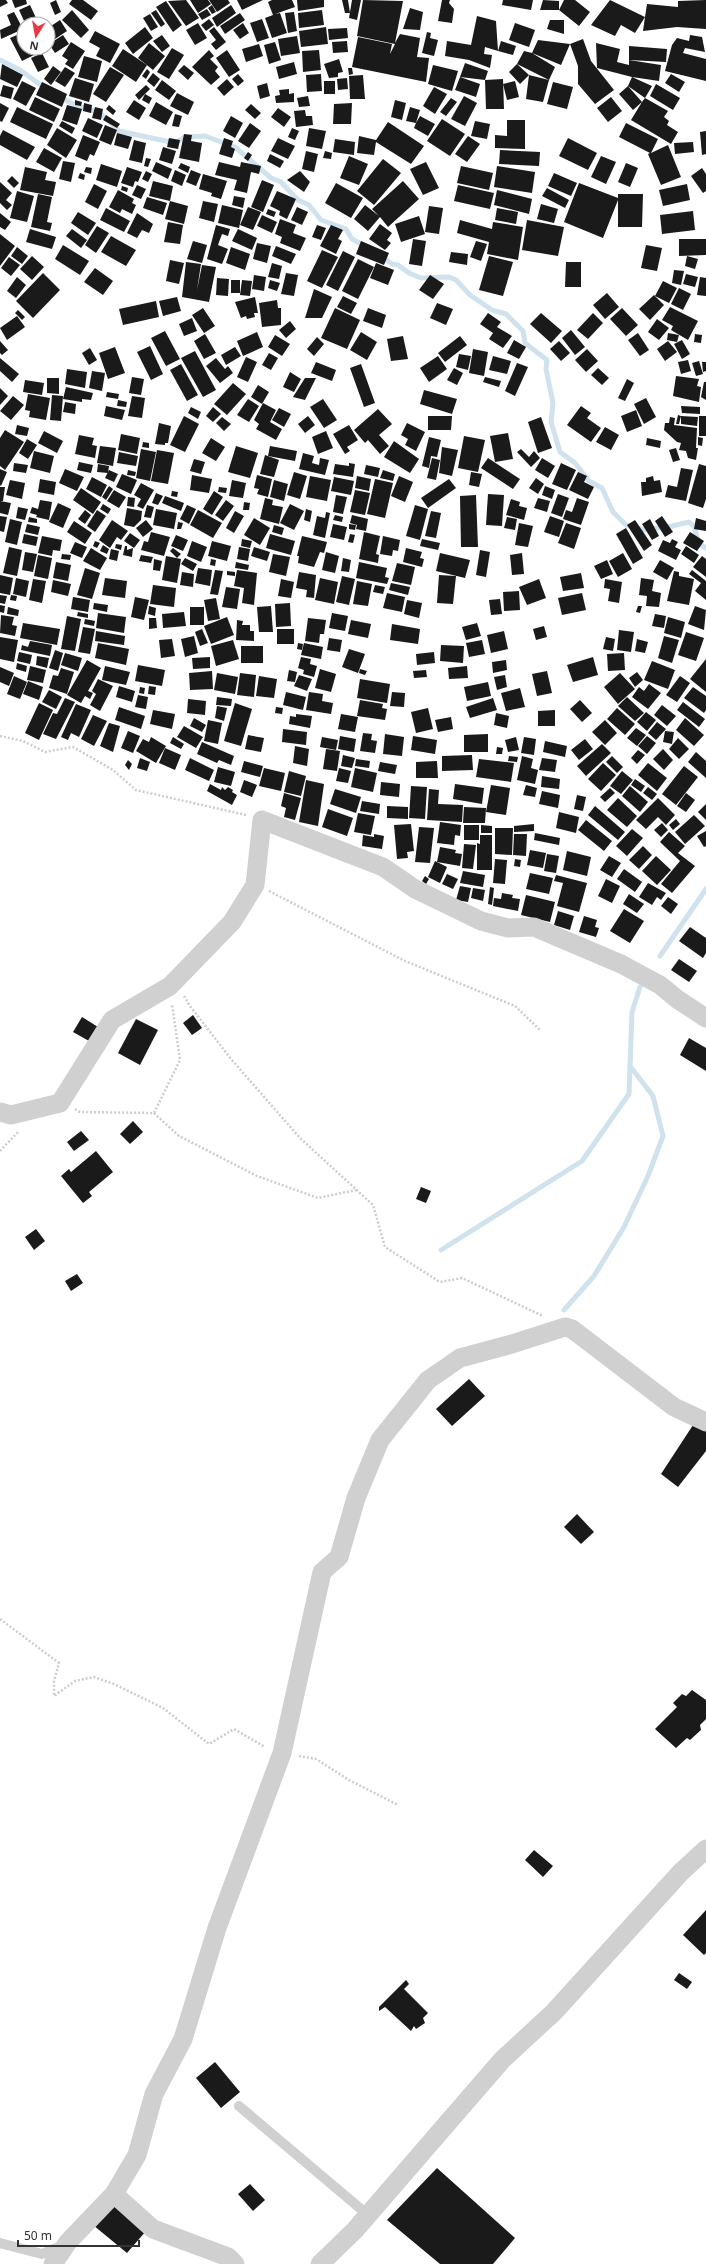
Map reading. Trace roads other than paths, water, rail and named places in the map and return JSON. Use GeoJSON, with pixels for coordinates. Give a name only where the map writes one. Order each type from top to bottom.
{"type":"FeatureCollection","features":[{"type":"Feature","properties":{"kind":"street"},"geometry":{"type":"LineString","coordinates":[[0,1112],[11,1115],[60,1103],[112,1020],[173,983],[232,922],[255,885],[262,820],[383,867],[415,889],[481,921],[508,928],[534,926],[621,964],[660,985],[677,999],[706,1018]]}},
{"type":"Feature","properties":{"kind":"street"},"geometry":{"type":"LineString","coordinates":[[53,2264],[68,2242],[114,2194],[137,2155],[154,2094],[183,2039],[217,1928],[282,1752],[322,1572],[339,1557],[356,1498],[380,1440],[428,1380],[460,1358],[512,1344],[565,1327],[572,1329],[674,1407],[706,1422]]}},
{"type":"Feature","properties":{"kind":"street"},"geometry":{"type":"LineString","coordinates":[[320,2264],[368,2215],[502,2060],[554,2012],[681,1872],[706,1849]]}},
{"type":"Feature","properties":{"kind":"street"},"geometry":{"type":"LineString","coordinates":[[114,2194],[153,2229],[228,2257],[235,2264]]}},
{"type":"Feature","properties":{"kind":"lane"},"geometry":{"type":"LineString","coordinates":[[238,2106],[368,2215]]}},
{"type":"Feature","properties":{"kind":"lane"},"geometry":{"type":"LineString","coordinates":[[0,2243],[42,2254],[68,2242]]}},
{"type":"Feature","properties":{"kind":"waterway"},"geometry":{"type":"LineString","coordinates":[[0,60],[20,70],[45,88]]}},
{"type":"Feature","properties":{"kind":"waterway"},"geometry":{"type":"LineString","coordinates":[[60,97],[77,106],[100,113],[119,131],[175,143],[185,137],[205,136],[235,147],[271,178],[281,182],[298,200],[309,205],[321,220],[346,229],[352,239],[365,246]]}},
{"type":"Feature","properties":{"kind":"waterway"},"geometry":{"type":"LineString","coordinates":[[381,256],[392,264],[398,265],[409,273],[421,278],[449,277],[456,280],[470,295],[492,310],[506,314],[523,331],[525,343],[547,360],[546,369],[553,403],[551,422],[560,452],[575,463],[589,481],[602,488],[613,512],[626,525],[644,530],[689,522],[694,526],[699,544],[706,548]]}},
{"type":"Feature","properties":{"kind":"waterway"},"geometry":{"type":"LineString","coordinates":[[660,956],[706,889]]}},
{"type":"Feature","properties":{"kind":"waterway"},"geometry":{"type":"LineString","coordinates":[[441,1250],[582,1161],[629,1094],[632,1012],[640,987]]}},
{"type":"Feature","properties":{"kind":"waterway"},"geometry":{"type":"LineString","coordinates":[[564,1310],[594,1276],[624,1227],[648,1176],[663,1136],[653,1096],[630,1066]]}}]}
